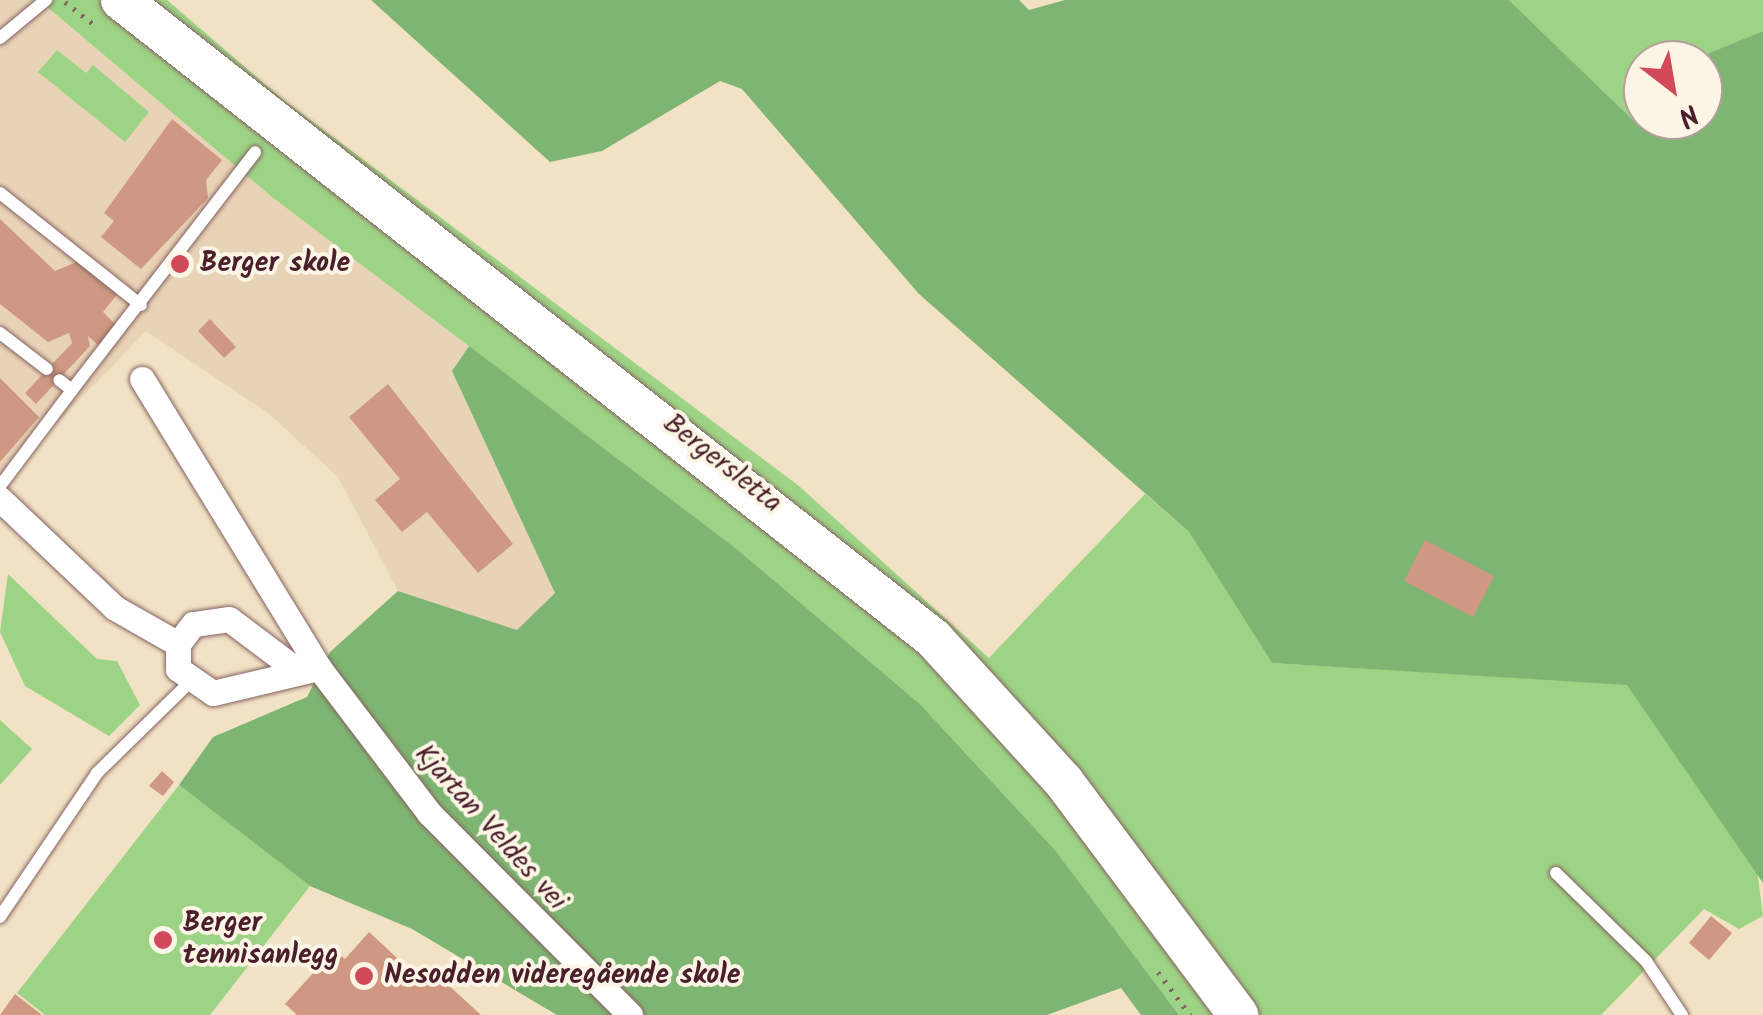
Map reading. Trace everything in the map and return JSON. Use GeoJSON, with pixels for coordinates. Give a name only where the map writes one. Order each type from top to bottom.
{"type":"FeatureCollection","features":[{"type":"Feature","properties":{"kind":"main road","name":"Bergersletta"},"geometry":{"type":"LineString","coordinates":[[114,18],[933,638],[1064,782],[1238,1015]]}},
{"type":"Feature","properties":{"kind":"street","name":"Kjartan Veldes vei"},"geometry":{"type":"LineString","coordinates":[[142,379],[308,669],[429,813],[630,1015]]}},
{"type":"Feature","properties":{"kind":"street"},"geometry":{"type":"LineString","coordinates":[[0,499],[115,608],[178,644],[178,668],[190,682],[214,693],[308,669]]}},
{"type":"Feature","properties":{"kind":"street","name":"Kjartan Veldes vei"},"geometry":{"type":"LineString","coordinates":[[178,644],[192,624],[229,620],[308,669]]}},
{"type":"Feature","properties":{"kind":"lane"},"geometry":{"type":"LineString","coordinates":[[0,38],[46,0]]}},
{"type":"Feature","properties":{"kind":"lane"},"geometry":{"type":"LineString","coordinates":[[0,486],[254,152]]}},
{"type":"Feature","properties":{"kind":"lane"},"geometry":{"type":"LineString","coordinates":[[0,193],[141,305]]}},
{"type":"Feature","properties":{"kind":"lane"},"geometry":{"type":"LineString","coordinates":[[0,332],[47,370]]}},
{"type":"Feature","properties":{"kind":"lane"},"geometry":{"type":"LineString","coordinates":[[60,380],[72,390]]}},
{"type":"Feature","properties":{"kind":"lane"},"geometry":{"type":"LineString","coordinates":[[0,918],[98,773],[190,682]]}},
{"type":"Feature","properties":{"kind":"lane"},"geometry":{"type":"LineString","coordinates":[[1556,873],[1646,961],[1682,1015]]}},
{"type":"Feature","properties":{"kind":"path"},"geometry":{"type":"LineString","coordinates":[[63,0],[114,18]]}},
{"type":"Feature","properties":{"kind":"path"},"geometry":{"type":"LineString","coordinates":[[1152,963],[1190,1015]]}},
{"type":"Feature","properties":{"kind":"shaded area","name":"Berger skole"},"geometry":{"type":"Polygon","coordinates":[[[0,0],[39,0],[272,197],[469,346],[452,371],[555,593],[517,630],[398,591],[338,477],[268,413],[146,331],[0,482],[0,0]]]}},
{"type":"Feature","properties":{"kind":"green space"},"geometry":{"type":"Polygon","coordinates":[[[39,0],[167,0],[281,98],[799,486],[989,658],[1145,494],[1189,532],[1272,663],[1627,684],[1757,870],[1763,916],[1739,929],[1704,909],[1601,1015],[1179,1015],[1055,850],[920,704],[738,550],[272,197],[39,0]]]}},
{"type":"Feature","properties":{"kind":"green space"},"geometry":{"type":"Polygon","coordinates":[[[371,0],[1019,0],[1029,10],[1065,0],[1509,0],[1623,110],[1623,140],[1723,140],[1723,47],[1763,31],[1763,883],[1627,685],[1272,663],[1189,532],[919,294],[742,89],[720,81],[602,151],[550,162],[371,0]]]}},
{"type":"Feature","properties":{"kind":"green space"},"geometry":{"type":"Polygon","coordinates":[[[1509,0],[1763,0],[1763,31],[1723,47],[1723,40],[1623,40],[1623,110],[1509,0]]]}},
{"type":"Feature","properties":{"kind":"green space"},"geometry":{"type":"Polygon","coordinates":[[[57,50],[86,73],[93,65],[149,112],[125,142],[38,72],[57,50]]]}},
{"type":"Feature","properties":{"kind":"green space"},"geometry":{"type":"Polygon","coordinates":[[[469,346],[738,550],[920,704],[1055,850],[1179,1015],[1141,1015],[1121,988],[1047,1015],[557,1015],[412,929],[310,886],[179,785],[213,737],[307,697],[330,652],[398,591],[517,630],[555,593],[452,371],[469,346]]]}},
{"type":"Feature","properties":{"kind":"green space"},"geometry":{"type":"Polygon","coordinates":[[[8,574],[97,659],[117,661],[140,705],[109,736],[25,686],[0,632],[8,574]]]}},
{"type":"Feature","properties":{"kind":"green space"},"geometry":{"type":"Polygon","coordinates":[[[0,720],[32,749],[0,785],[0,720]]]}},
{"type":"Feature","properties":{"kind":"green space","name":"Berger tennisanlegg"},"geometry":{"type":"Polygon","coordinates":[[[179,785],[310,886],[210,1015],[45,1015],[17,993],[179,785]]]}},
{"type":"Feature","properties":{"kind":"building"},"geometry":{"type":"Polygon","coordinates":[[[172,119],[222,160],[206,180],[208,198],[141,269],[101,237],[114,221],[104,213],[172,119]]]}},
{"type":"Feature","properties":{"kind":"building"},"geometry":{"type":"Polygon","coordinates":[[[0,219],[55,271],[79,261],[119,292],[103,312],[116,325],[99,346],[88,336],[90,346],[36,404],[25,393],[72,343],[69,333],[48,342],[0,304],[0,219]]]}},
{"type":"Feature","properties":{"kind":"building"},"geometry":{"type":"Polygon","coordinates":[[[210,319],[236,347],[224,358],[198,331],[210,319]]]}},
{"type":"Feature","properties":{"kind":"building"},"geometry":{"type":"Polygon","coordinates":[[[0,378],[39,417],[0,462],[0,378]]]}},
{"type":"Feature","properties":{"kind":"building"},"geometry":{"type":"Polygon","coordinates":[[[388,384],[513,544],[478,573],[427,512],[402,532],[375,500],[400,479],[349,417],[388,384]]]}},
{"type":"Feature","properties":{"kind":"building"},"geometry":{"type":"Polygon","coordinates":[[[1425,540],[1494,576],[1473,617],[1404,581],[1425,540]]]}},
{"type":"Feature","properties":{"kind":"building"},"geometry":{"type":"Polygon","coordinates":[[[162,771],[174,782],[163,796],[149,786],[162,771]]]}},
{"type":"Feature","properties":{"kind":"building"},"geometry":{"type":"Polygon","coordinates":[[[1711,916],[1732,933],[1709,960],[1689,943],[1711,916]]]}},
{"type":"Feature","properties":{"kind":"building","name":"Nesodden videregående skole"},"geometry":{"type":"Polygon","coordinates":[[[369,932],[422,981],[432,970],[481,1015],[297,1015],[285,1004],[334,950],[345,959],[369,932]]]}},
{"type":"Feature","properties":{"kind":"building"},"geometry":{"type":"Polygon","coordinates":[[[15,994],[42,1015],[0,1015],[15,994]]]}},
{"type":"Feature","properties":{"kind":"place","name":"Berger skole"},"geometry":{"type":"Point","coordinates":[180,264]}},
{"type":"Feature","properties":{"kind":"place","name":"Berger tennisanlegg"},"geometry":{"type":"Point","coordinates":[163,940]}},
{"type":"Feature","properties":{"kind":"place","name":"Nesodden videregående skole"},"geometry":{"type":"Point","coordinates":[364,976]}}]}
